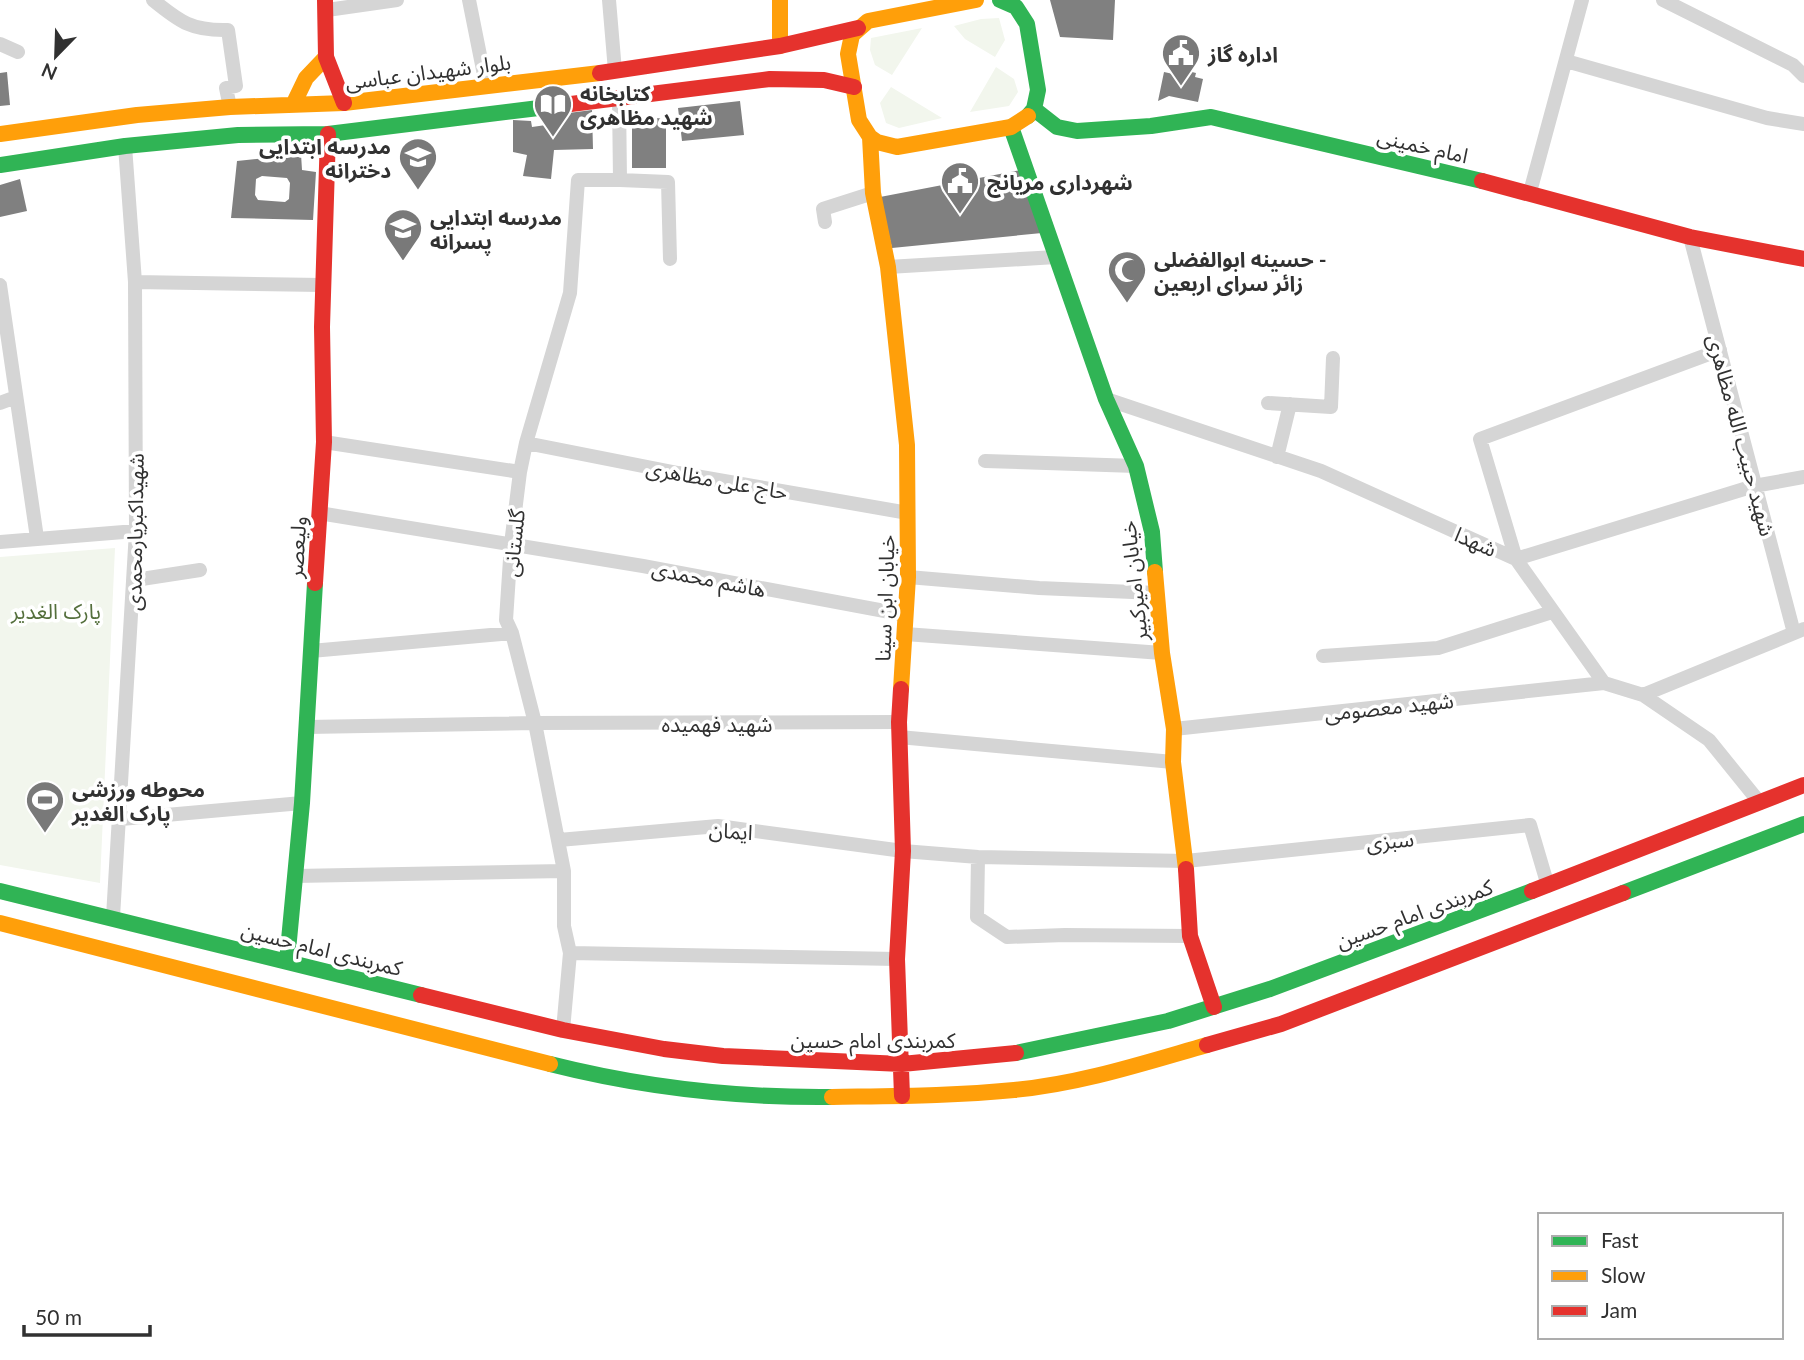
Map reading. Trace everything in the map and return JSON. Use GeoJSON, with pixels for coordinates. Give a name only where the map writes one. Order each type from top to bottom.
{"type":"FeatureCollection","features":[{"type":"Feature","properties":{"kind":"main road"},"geometry":{"type":"LineString","coordinates":[[779,0],[780,46]]}},
{"type":"Feature","properties":{"kind":"main road","name":"بلوار شهیدان عباسی"},"geometry":{"type":"LineString","coordinates":[[0,134],[110,118],[230,107],[344,103],[615,71],[822,38],[858,28],[869,21],[976,0]]}},
{"type":"Feature","properties":{"kind":"main road"},"geometry":{"type":"LineString","coordinates":[[858,28],[852,35],[848,54],[853,86],[859,120],[870,137],[877,142],[897,147],[1012,127],[1028,117],[1034,109],[1038,90],[1027,24],[1016,4],[1000,0]]}},
{"type":"Feature","properties":{"kind":"main road"},"geometry":{"type":"LineString","coordinates":[[326,5],[326,57],[344,103]]}},
{"type":"Feature","properties":{"kind":"main road"},"geometry":{"type":"LineString","coordinates":[[293,105],[306,78],[326,57]]}},
{"type":"Feature","properties":{"kind":"main road"},"geometry":{"type":"LineString","coordinates":[[0,165],[125,146],[238,135],[328,134],[770,79],[824,80],[853,86]]}},
{"type":"Feature","properties":{"kind":"main road","name":"امام خمینی"},"geometry":{"type":"LineString","coordinates":[[1034,109],[1057,127],[1077,131],[1151,126],[1211,117],[1530,192],[1690,237],[1804,259]]}},
{"type":"Feature","properties":{"kind":"main road","name":"خیابان امیرکبیر"},"geometry":{"type":"LineString","coordinates":[[1012,127],[1106,399],[1136,466],[1152,532],[1162,653],[1174,729],[1173,762],[1186,861],[1190,936],[1214,1007]]}},
{"type":"Feature","properties":{"kind":"main road","name":"ولیعصر"},"geometry":{"type":"LineString","coordinates":[[287,961],[302,803],[324,442],[321,392],[322,285],[328,134]]}},
{"type":"Feature","properties":{"kind":"main road","name":"خیابان ابن سینا"},"geometry":{"type":"LineString","coordinates":[[870,137],[873,193],[888,267],[907,445],[908,577],[899,730],[903,851],[897,958],[902,1096]]}},
{"type":"Feature","properties":{"kind":"main road","name":"کمربندی امام حسین"},"geometry":{"type":"LineString","coordinates":[[0,891],[563,1030],[664,1049],[723,1056],[902,1064],[1001,1056],[1168,1021],[1214,1007],[1387,947],[1804,785]]}},
{"type":"Feature","properties":{"kind":"main road"},"geometry":{"type":"LineString","coordinates":[[0,923],[619,1079],[750,1095],[902,1096],[1028,1088],[1107,1073],[1282,1024],[1804,824]]}},
{"type":"Feature","properties":{"kind":"street"},"geometry":{"type":"LineString","coordinates":[[153,0],[178,20],[195,29],[228,30],[236,86],[226,88],[230,107]]}},
{"type":"Feature","properties":{"kind":"street"},"geometry":{"type":"LineString","coordinates":[[326,5],[397,0]]}},
{"type":"Feature","properties":{"kind":"street"},"geometry":{"type":"LineString","coordinates":[[469,0],[486,85]]}},
{"type":"Feature","properties":{"kind":"street"},"geometry":{"type":"LineString","coordinates":[[609,0],[615,71]]}},
{"type":"Feature","properties":{"kind":"street"},"geometry":{"type":"LineString","coordinates":[[1530,192],[1582,0]]}},
{"type":"Feature","properties":{"kind":"street"},"geometry":{"type":"LineString","coordinates":[[1663,0],[1793,65],[1804,76]]}},
{"type":"Feature","properties":{"kind":"street"},"geometry":{"type":"LineString","coordinates":[[0,44],[18,52]]}},
{"type":"Feature","properties":{"kind":"street"},"geometry":{"type":"LineString","coordinates":[[1566,61],[1768,118],[1804,124]]}},
{"type":"Feature","properties":{"kind":"street"},"geometry":{"type":"LineString","coordinates":[[619,98],[620,180],[668,182],[670,259]]}},
{"type":"Feature","properties":{"kind":"street","name":"شهیداکبریارمحمدی"},"geometry":{"type":"LineString","coordinates":[[113,917],[121,819],[136,531],[135,282],[125,146]]}},
{"type":"Feature","properties":{"kind":"street","name":"گلستانی"},"geometry":{"type":"LineString","coordinates":[[563,1030],[570,953],[564,926],[564,871],[535,723],[506,620],[520,472],[570,293],[578,180],[620,180]]}},
{"type":"Feature","properties":{"kind":"street"},"geometry":{"type":"LineString","coordinates":[[825,222],[823,209],[873,193]]}},
{"type":"Feature","properties":{"kind":"street","name":"شهید حبیب الله مظاهری"},"geometry":{"type":"LineString","coordinates":[[1690,237],[1754,486],[1799,631]]}},
{"type":"Feature","properties":{"kind":"street"},"geometry":{"type":"LineString","coordinates":[[888,267],[1056,257]]}},
{"type":"Feature","properties":{"kind":"street"},"geometry":{"type":"LineString","coordinates":[[135,282],[322,285]]}},
{"type":"Feature","properties":{"kind":"street"},"geometry":{"type":"LineString","coordinates":[[1,294],[37,538]]}},
{"type":"Feature","properties":{"kind":"street"},"geometry":{"type":"LineString","coordinates":[[1720,350],[1480,439],[1516,559],[1754,486],[1804,477]]}},
{"type":"Feature","properties":{"kind":"street"},"geometry":{"type":"LineString","coordinates":[[1268,403],[1331,407],[1333,358]]}},
{"type":"Feature","properties":{"kind":"street"},"geometry":{"type":"LineString","coordinates":[[0,403],[16,397]]}},
{"type":"Feature","properties":{"kind":"street","name":"شهدا"},"geometry":{"type":"LineString","coordinates":[[1106,399],[1321,471],[1516,559],[1604,683]]}},
{"type":"Feature","properties":{"kind":"street"},"geometry":{"type":"LineString","coordinates":[[1278,457],[1290,404]]}},
{"type":"Feature","properties":{"kind":"street"},"geometry":{"type":"LineString","coordinates":[[324,442],[520,472]]}},
{"type":"Feature","properties":{"kind":"street","name":"حاج علی مظاهری"},"geometry":{"type":"LineString","coordinates":[[526,443],[908,513]]}},
{"type":"Feature","properties":{"kind":"street"},"geometry":{"type":"LineString","coordinates":[[985,461],[1136,466]]}},
{"type":"Feature","properties":{"kind":"street","name":"هاشم محمدی"},"geometry":{"type":"LineString","coordinates":[[319,513],[643,566],[906,615]]}},
{"type":"Feature","properties":{"kind":"street"},"geometry":{"type":"LineString","coordinates":[[0,542],[136,531]]}},
{"type":"Feature","properties":{"kind":"street"},"geometry":{"type":"LineString","coordinates":[[135,580],[200,569]]}},
{"type":"Feature","properties":{"kind":"street"},"geometry":{"type":"LineString","coordinates":[[908,577],[1039,588],[1156,593]]}},
{"type":"Feature","properties":{"kind":"street"},"geometry":{"type":"LineString","coordinates":[[1323,656],[1438,648],[1552,612]]}},
{"type":"Feature","properties":{"kind":"street"},"geometry":{"type":"LineString","coordinates":[[1643,695],[1799,631]]}},
{"type":"Feature","properties":{"kind":"street"},"geometry":{"type":"LineString","coordinates":[[311,651],[512,634]]}},
{"type":"Feature","properties":{"kind":"street"},"geometry":{"type":"LineString","coordinates":[[905,634],[1162,653]]}},
{"type":"Feature","properties":{"kind":"street"},"geometry":{"type":"LineString","coordinates":[[1604,683],[1643,695],[1709,740],[1760,803]]}},
{"type":"Feature","properties":{"kind":"street","name":"شهید معصومی"},"geometry":{"type":"LineString","coordinates":[[1174,729],[1604,683]]}},
{"type":"Feature","properties":{"kind":"street","name":"شهید فهمیده"},"geometry":{"type":"LineString","coordinates":[[307,727],[535,723],[899,730],[1173,762]]}},
{"type":"Feature","properties":{"kind":"street"},"geometry":{"type":"LineString","coordinates":[[121,819],[302,803]]}},
{"type":"Feature","properties":{"kind":"street","name":"سبزی"},"geometry":{"type":"LineString","coordinates":[[1186,861],[1530,825],[1548,886]]}},
{"type":"Feature","properties":{"kind":"street","name":"ایمان"},"geometry":{"type":"LineString","coordinates":[[559,840],[718,826],[903,851],[978,857],[1186,861]]}},
{"type":"Feature","properties":{"kind":"street"},"geometry":{"type":"LineString","coordinates":[[978,857],[978,917],[1007,937],[1190,936]]}},
{"type":"Feature","properties":{"kind":"street"},"geometry":{"type":"LineString","coordinates":[[295,876],[564,871]]}},
{"type":"Feature","properties":{"kind":"street"},"geometry":{"type":"LineString","coordinates":[[570,953],[897,958]]}},
{"type":"Feature","properties":{"kind":"green space"},"geometry":{"type":"Polygon","coordinates":[[[999,18],[1005,40],[995,57],[965,39],[954,26],[981,19],[999,18]]]}},
{"type":"Feature","properties":{"kind":"green space"},"geometry":{"type":"Polygon","coordinates":[[[922,28],[892,75],[875,65],[870,50],[871,38],[922,28]]]}},
{"type":"Feature","properties":{"kind":"green space"},"geometry":{"type":"Polygon","coordinates":[[[996,67],[1014,79],[1018,92],[1009,106],[970,112],[996,67]]]}},
{"type":"Feature","properties":{"kind":"green space"},"geometry":{"type":"Polygon","coordinates":[[[891,87],[942,118],[899,128],[886,123],[880,103],[891,87]]]}},
{"type":"Feature","properties":{"kind":"green space","name":"پارک الغدیر"},"geometry":{"type":"Polygon","coordinates":[[[115,548],[100,883],[0,865],[0,557],[115,548]]]}},
{"type":"Feature","properties":{"kind":"building"},"geometry":{"type":"Polygon","coordinates":[[[1050,0],[1115,0],[1113,40],[1060,37],[1050,0]]]}},
{"type":"Feature","properties":{"kind":"building","name":"اداره گاز"},"geometry":{"type":"Polygon","coordinates":[[[1188,71],[1203,79],[1198,102],[1169,96],[1158,101],[1164,72],[1187,77],[1188,71]]]}},
{"type":"Feature","properties":{"kind":"building"},"geometry":{"type":"Polygon","coordinates":[[[7,72],[10,105],[0,106],[0,73],[7,72]]]}},
{"type":"Feature","properties":{"kind":"building"},"geometry":{"type":"Polygon","coordinates":[[[740,101],[744,135],[682,141],[678,108],[740,101]]]}},
{"type":"Feature","properties":{"kind":"building","name":"کتابخانه شهید مظاهری"},"geometry":{"type":"Polygon","coordinates":[[[592,110],[593,149],[554,150],[551,179],[523,176],[527,155],[513,152],[513,120],[531,121],[532,127],[553,124],[553,115],[592,110]]]}},
{"type":"Feature","properties":{"kind":"building"},"geometry":{"type":"Polygon","coordinates":[[[666,118],[666,168],[632,168],[632,119],[666,118]]]}},
{"type":"Feature","properties":{"kind":"building"},"geometry":{"type":"Polygon","coordinates":[[[301,154],[302,170],[316,172],[313,220],[231,218],[237,161],[301,154]],[[262,176],[256,179],[255,195],[258,200],[285,202],[289,199],[290,183],[287,178],[262,176]]]}},
{"type":"Feature","properties":{"kind":"building","name":"شهرداری مریانج"},"geometry":{"type":"Polygon","coordinates":[[[1021,170],[1042,233],[892,248],[880,197],[1021,170]]]}},
{"type":"Feature","properties":{"kind":"building"},"geometry":{"type":"Polygon","coordinates":[[[20,179],[27,211],[0,217],[0,185],[20,179]]]}},
{"type":"Feature","properties":{"kind":"traffic: fast"},"geometry":{"type":"LineString","coordinates":[[1000,0],[1016,7],[1027,24],[1038,90],[1034,109],[1028,116]]}},
{"type":"Feature","properties":{"kind":"traffic: fast"},"geometry":{"type":"LineString","coordinates":[[0,165],[125,146],[238,135],[328,134],[547,107]]}},
{"type":"Feature","properties":{"kind":"traffic: fast"},"geometry":{"type":"LineString","coordinates":[[1034,109],[1057,127],[1077,131],[1151,126],[1211,117],[1482,181]]}},
{"type":"Feature","properties":{"kind":"traffic: fast"},"geometry":{"type":"LineString","coordinates":[[1011,127],[1106,399],[1136,466],[1152,532],[1155,572]]}},
{"type":"Feature","properties":{"kind":"traffic: fast"},"geometry":{"type":"LineString","coordinates":[[287,961],[302,803],[315,583]]}},
{"type":"Feature","properties":{"kind":"traffic: fast"},"geometry":{"type":"LineString","coordinates":[[1623,893],[1804,824]]}},
{"type":"Feature","properties":{"kind":"traffic: fast"},"geometry":{"type":"LineString","coordinates":[[0,891],[421,995]]}},
{"type":"Feature","properties":{"kind":"traffic: fast"},"geometry":{"type":"LineString","coordinates":[[1016,1053],[1168,1021],[1270,989],[1532,891]]}},
{"type":"Feature","properties":{"kind":"traffic: fast"},"geometry":{"type":"LineString","coordinates":[[550,1064],[619,1079],[690,1090],[761,1096],[832,1097]]}},
{"type":"Feature","properties":{"kind":"traffic: slow"},"geometry":{"type":"LineString","coordinates":[[780,0],[780,46]]}},
{"type":"Feature","properties":{"kind":"traffic: slow"},"geometry":{"type":"LineString","coordinates":[[976,0],[868,21],[852,35],[848,54],[859,120],[870,137],[877,142],[897,147],[1011,127],[1028,116]]}},
{"type":"Feature","properties":{"kind":"traffic: slow"},"geometry":{"type":"LineString","coordinates":[[293,105],[306,78],[326,57]]}},
{"type":"Feature","properties":{"kind":"traffic: slow"},"geometry":{"type":"LineString","coordinates":[[0,134],[137,115],[230,107],[344,103],[600,73]]}},
{"type":"Feature","properties":{"kind":"traffic: slow"},"geometry":{"type":"LineString","coordinates":[[870,137],[873,193],[888,267],[907,445],[908,577],[901,689]]}},
{"type":"Feature","properties":{"kind":"traffic: slow"},"geometry":{"type":"LineString","coordinates":[[1155,572],[1162,653],[1174,729],[1173,762],[1186,869]]}},
{"type":"Feature","properties":{"kind":"traffic: slow"},"geometry":{"type":"LineString","coordinates":[[0,923],[550,1064]]}},
{"type":"Feature","properties":{"kind":"traffic: slow"},"geometry":{"type":"LineString","coordinates":[[832,1097],[946,1095],[1039,1087],[1112,1072],[1207,1045]]}},
{"type":"Feature","properties":{"kind":"traffic: jam"},"geometry":{"type":"LineString","coordinates":[[325,0],[326,57],[344,103]]}},
{"type":"Feature","properties":{"kind":"traffic: jam"},"geometry":{"type":"LineString","coordinates":[[600,73],[780,46],[858,28]]}},
{"type":"Feature","properties":{"kind":"traffic: jam"},"geometry":{"type":"LineString","coordinates":[[547,107],[770,79],[824,80],[854,87]]}},
{"type":"Feature","properties":{"kind":"traffic: jam"},"geometry":{"type":"LineString","coordinates":[[315,583],[324,442],[322,327],[328,134]]}},
{"type":"Feature","properties":{"kind":"traffic: jam"},"geometry":{"type":"LineString","coordinates":[[1482,181],[1690,237],[1804,259]]}},
{"type":"Feature","properties":{"kind":"traffic: jam"},"geometry":{"type":"LineString","coordinates":[[901,689],[899,722],[903,851],[897,959],[902,1096]]}},
{"type":"Feature","properties":{"kind":"traffic: jam"},"geometry":{"type":"LineString","coordinates":[[1532,891],[1804,785]]}},
{"type":"Feature","properties":{"kind":"traffic: jam"},"geometry":{"type":"LineString","coordinates":[[1186,869],[1190,936],[1214,1007]]}},
{"type":"Feature","properties":{"kind":"traffic: jam"},"geometry":{"type":"LineString","coordinates":[[1207,1045],[1281,1024],[1623,893]]}},
{"type":"Feature","properties":{"kind":"traffic: jam"},"geometry":{"type":"LineString","coordinates":[[421,995],[563,1030],[664,1049],[723,1056],[902,1064],[1016,1053]]}},
{"type":"Feature","properties":{"kind":"place","name":"اداره گاز"},"geometry":{"type":"Point","coordinates":[1181,87]}},
{"type":"Feature","properties":{"kind":"place","name":"کتابخانه شهید مظاهری"},"geometry":{"type":"Point","coordinates":[553,138]}},
{"type":"Feature","properties":{"kind":"place","name":"مدرسه ابتدایی دخترانه"},"geometry":{"type":"Point","coordinates":[418,191]}},
{"type":"Feature","properties":{"kind":"place","name":"شهرداری مریانج"},"geometry":{"type":"Point","coordinates":[960,215]}},
{"type":"Feature","properties":{"kind":"place","name":"مدرسه ابتدایی پسرانه"},"geometry":{"type":"Point","coordinates":[403,262]}},
{"type":"Feature","properties":{"kind":"place","name":"حسینه ابوالفضلی - زائر سرای اربعین"},"geometry":{"type":"Point","coordinates":[1127,304]}},
{"type":"Feature","properties":{"kind":"place","name":"محوطه ورزشی پارک الغدیر"},"geometry":{"type":"Point","coordinates":[45,834]}}]}
